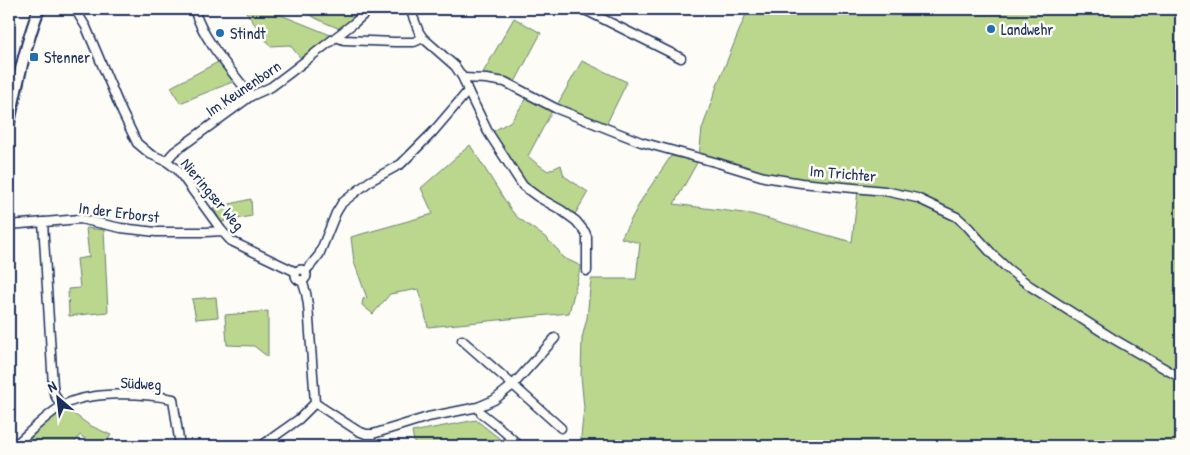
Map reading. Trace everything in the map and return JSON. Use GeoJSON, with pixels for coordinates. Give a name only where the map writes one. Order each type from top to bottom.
{"type":"FeatureCollection","features":[{"type":"Feature","properties":{"kind":"main road"},"geometry":{"type":"LineString","coordinates":[[9,123],[27,46],[39,9]]}},
{"type":"Feature","properties":{"kind":"street","name":"Nieringser Weg"},"geometry":{"type":"LineString","coordinates":[[74,9],[86,27],[137,143],[150,154],[166,161],[177,169],[222,231],[232,241],[296,272],[296,278],[302,280],[308,305],[315,403]]}},
{"type":"Feature","properties":{"kind":"street"},"geometry":{"type":"LineString","coordinates":[[194,9],[196,18],[210,42],[251,96]]}},
{"type":"Feature","properties":{"kind":"street"},"geometry":{"type":"LineString","coordinates":[[410,9],[423,38],[455,66],[463,78],[488,132],[523,186],[576,221],[585,232],[588,237],[587,271]]}},
{"type":"Feature","properties":{"kind":"street"},"geometry":{"type":"LineString","coordinates":[[583,9],[681,58]]}},
{"type":"Feature","properties":{"kind":"street","name":"Im Keunenborn"},"geometry":{"type":"LineString","coordinates":[[166,161],[174,152],[251,96],[271,87],[368,10]]}},
{"type":"Feature","properties":{"kind":"street"},"geometry":{"type":"LineString","coordinates":[[336,37],[344,40],[395,42],[414,42],[423,38]]}},
{"type":"Feature","properties":{"kind":"street","name":"Im Trichter"},"geometry":{"type":"LineString","coordinates":[[463,78],[505,82],[573,116],[641,142],[764,177],[801,184],[885,190],[917,198],[957,217],[1008,269],[1030,286],[1112,338],[1181,378]]}},
{"type":"Feature","properties":{"kind":"street"},"geometry":{"type":"LineString","coordinates":[[305,271],[319,255],[342,203],[370,181],[401,164],[432,133],[468,91]]}},
{"type":"Feature","properties":{"kind":"street","name":"In der Erborst"},"geometry":{"type":"LineString","coordinates":[[9,225],[80,220],[121,228],[156,232],[222,231]]}},
{"type":"Feature","properties":{"kind":"street"},"geometry":{"type":"LineString","coordinates":[[43,222],[53,386],[54,393],[61,406]]}},
{"type":"Feature","properties":{"kind":"street"},"geometry":{"type":"LineString","coordinates":[[296,272],[301,269],[305,271]]}},
{"type":"Feature","properties":{"kind":"street"},"geometry":{"type":"LineString","coordinates":[[302,280],[306,277],[305,271]]}},
{"type":"Feature","properties":{"kind":"street"},"geometry":{"type":"LineString","coordinates":[[261,446],[299,418],[315,403],[358,431],[366,434],[373,434],[428,417],[478,407],[494,400],[513,385],[555,338]]}},
{"type":"Feature","properties":{"kind":"street"},"geometry":{"type":"LineString","coordinates":[[462,340],[561,428]]}},
{"type":"Feature","properties":{"kind":"street","name":"Südweg"},"geometry":{"type":"LineString","coordinates":[[14,446],[61,406],[84,398],[106,395],[152,396],[173,399],[180,446]]}},
{"type":"Feature","properties":{"kind":"street"},"geometry":{"type":"LineString","coordinates":[[478,407],[481,413],[520,446]]}},
{"type":"Feature","properties":{"kind":"green space"},"geometry":{"type":"Polygon","coordinates":[[[244,9],[273,9],[276,13],[333,36],[302,60],[290,45],[270,46],[244,9]]]}},
{"type":"Feature","properties":{"kind":"green space"},"geometry":{"type":"Polygon","coordinates":[[[303,9],[359,9],[360,11],[340,29],[316,18],[303,9]]]}},
{"type":"Feature","properties":{"kind":"green space"},"geometry":{"type":"Polygon","coordinates":[[[748,9],[1181,9],[1181,446],[580,446],[584,408],[581,376],[582,338],[587,318],[591,279],[636,279],[640,243],[621,238],[642,199],[671,156],[698,161],[674,204],[751,214],[852,242],[858,191],[766,182],[699,156],[702,129],[718,83],[748,9]]]}},
{"type":"Feature","properties":{"kind":"green space"},"geometry":{"type":"Polygon","coordinates":[[[514,18],[541,33],[514,84],[481,76],[514,18]]]}},
{"type":"Feature","properties":{"kind":"green space"},"geometry":{"type":"Polygon","coordinates":[[[220,61],[235,81],[180,103],[171,87],[220,61]]]}},
{"type":"Feature","properties":{"kind":"green space"},"geometry":{"type":"Polygon","coordinates":[[[582,61],[627,82],[606,125],[557,105],[582,61]]]}},
{"type":"Feature","properties":{"kind":"green space"},"geometry":{"type":"Polygon","coordinates":[[[527,98],[552,111],[528,156],[548,171],[561,165],[564,176],[588,192],[574,216],[526,185],[492,132],[511,121],[527,98]]]}},
{"type":"Feature","properties":{"kind":"green space"},"geometry":{"type":"Polygon","coordinates":[[[470,145],[517,217],[545,237],[562,257],[581,266],[569,313],[428,327],[419,289],[390,294],[373,314],[362,305],[363,299],[367,298],[354,262],[351,237],[433,214],[421,188],[470,145]]]}},
{"type":"Feature","properties":{"kind":"green space"},"geometry":{"type":"Polygon","coordinates":[[[251,199],[252,216],[221,222],[213,208],[251,199]]]}},
{"type":"Feature","properties":{"kind":"green space"},"geometry":{"type":"Polygon","coordinates":[[[86,228],[104,230],[108,312],[69,316],[68,289],[80,288],[77,259],[89,257],[86,228]]]}},
{"type":"Feature","properties":{"kind":"green space"},"geometry":{"type":"Polygon","coordinates":[[[216,297],[218,317],[196,319],[192,299],[216,297]]]}},
{"type":"Feature","properties":{"kind":"green space"},"geometry":{"type":"Polygon","coordinates":[[[268,311],[268,357],[254,346],[227,345],[225,315],[268,311]]]}},
{"type":"Feature","properties":{"kind":"green space"},"geometry":{"type":"Polygon","coordinates":[[[66,408],[89,425],[111,435],[104,446],[95,446],[80,435],[72,446],[26,446],[23,443],[55,415],[66,408]]]}},
{"type":"Feature","properties":{"kind":"green space"},"geometry":{"type":"Polygon","coordinates":[[[476,420],[509,446],[415,446],[412,432],[476,420]]]}},
{"type":"Feature","properties":{"kind":"place","name":"Landwehr"},"geometry":{"type":"Point","coordinates":[991,29]}},
{"type":"Feature","properties":{"kind":"place","name":"Stindt"},"geometry":{"type":"Point","coordinates":[220,33]}},
{"type":"Feature","properties":{"kind":"place","name":"Stenner"},"geometry":{"type":"Point","coordinates":[34,57]}}]}
